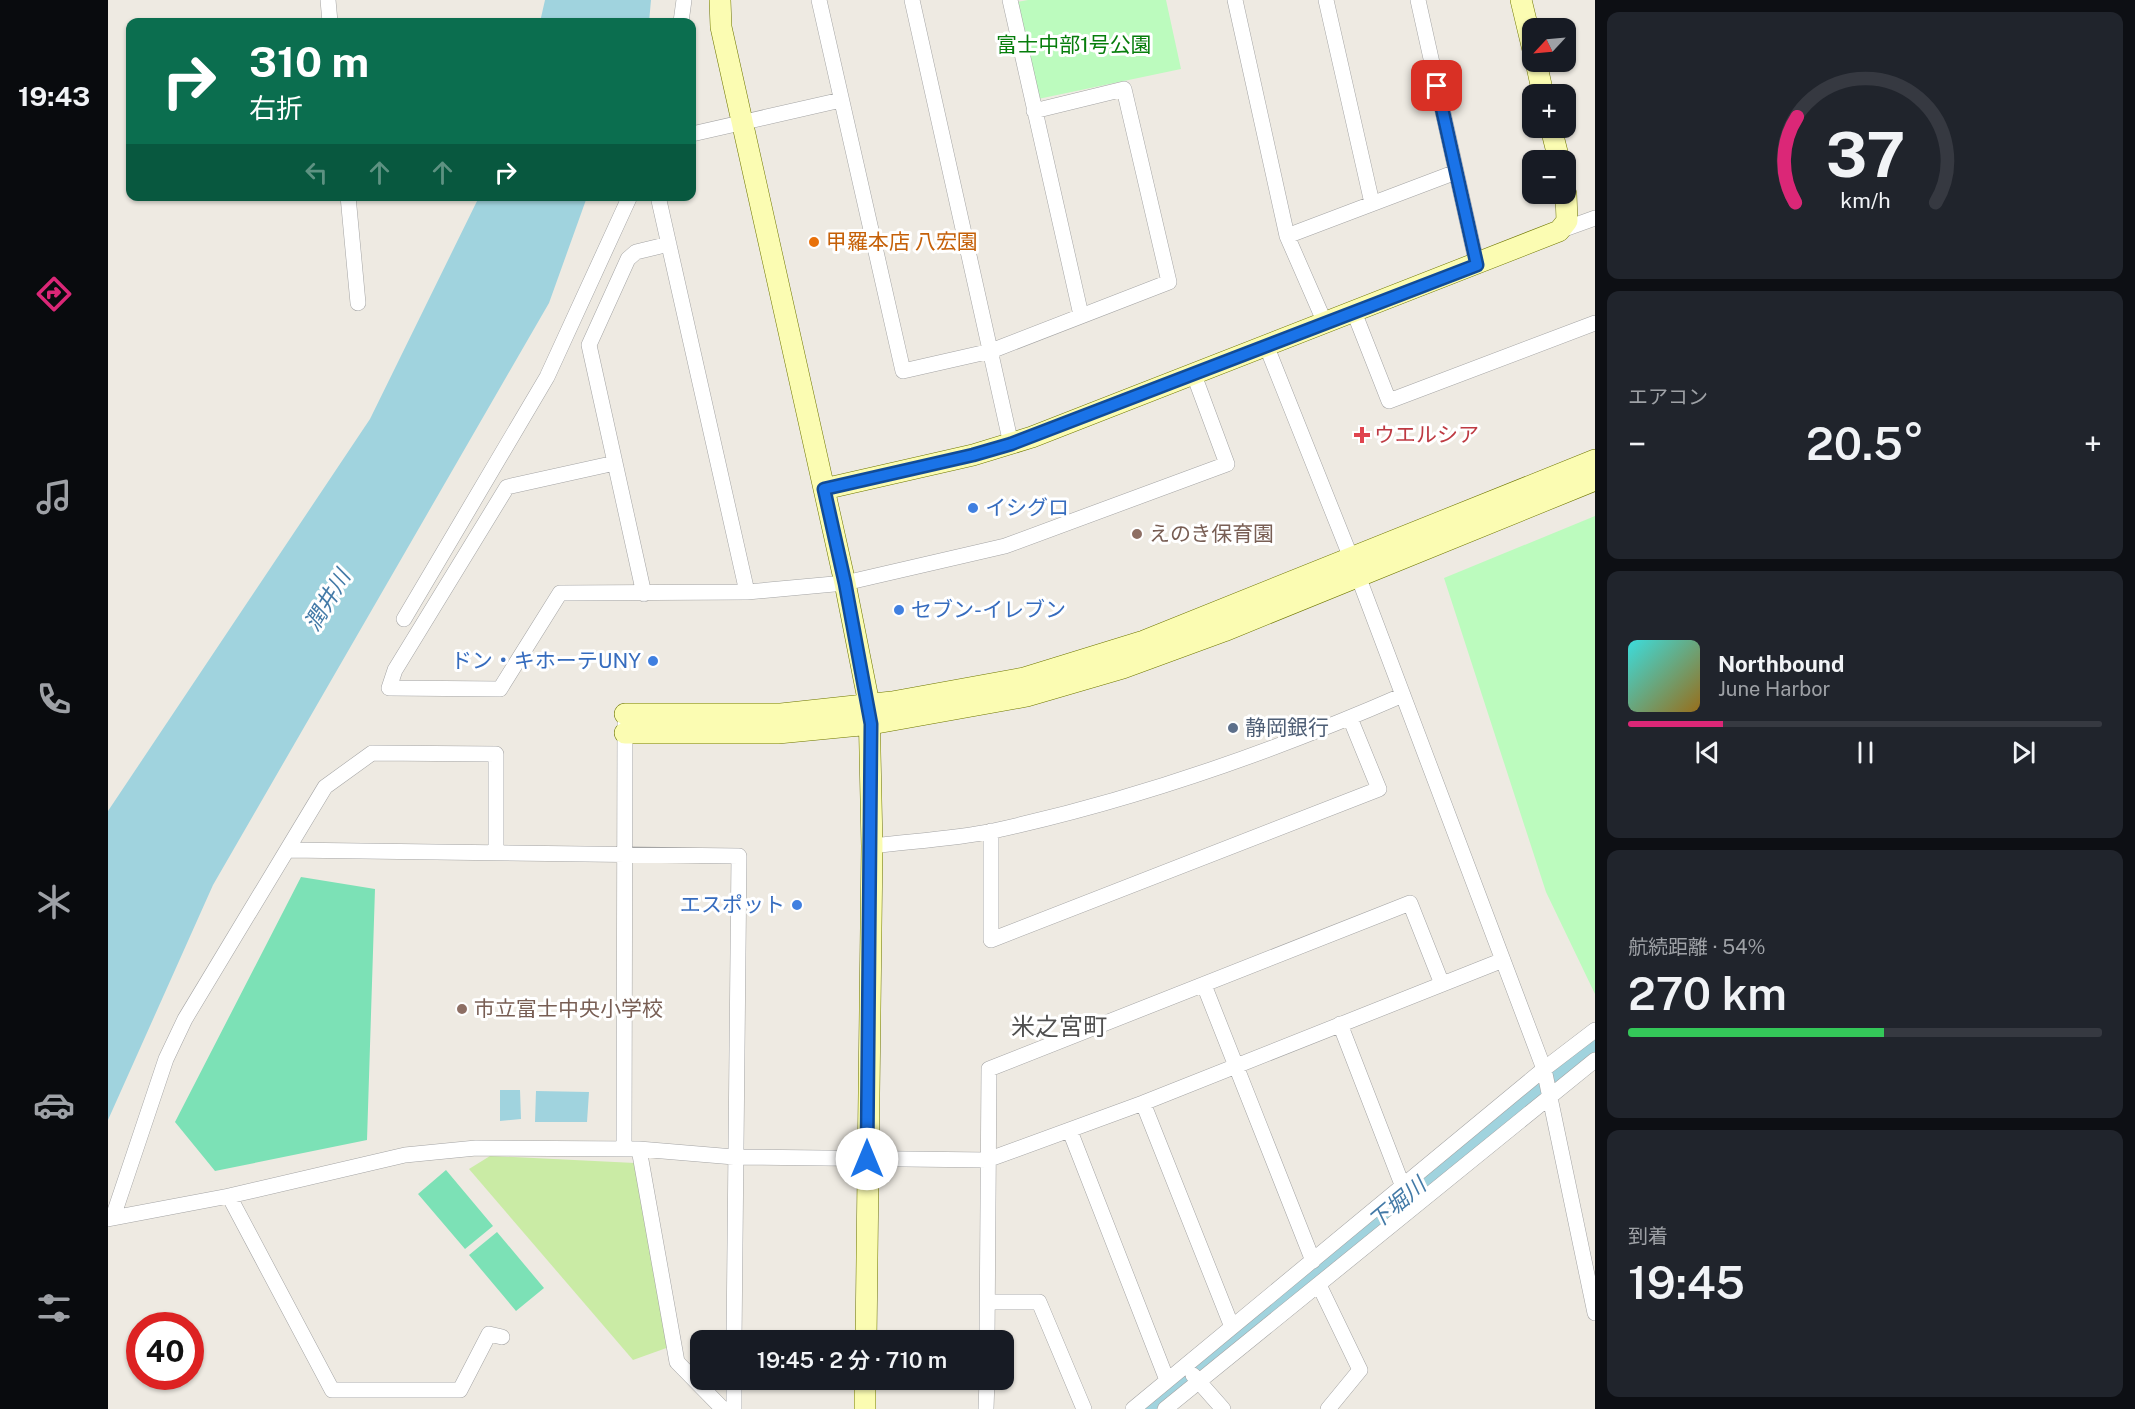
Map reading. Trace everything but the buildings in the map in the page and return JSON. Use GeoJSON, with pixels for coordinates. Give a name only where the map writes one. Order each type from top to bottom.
{"type":"FeatureCollection","features":[{"type":"Feature","properties":{"kind":"street"},"geometry":{"type":"LineString","coordinates":[[328,0],[330,18]]}},
{"type":"Feature","properties":{"kind":"street"},"geometry":{"type":"LineString","coordinates":[[682,18],[684,0]]}},
{"type":"Feature","properties":{"kind":"street"},"geometry":{"type":"LineString","coordinates":[[720,0],[721,27],[845,583],[870,714],[872,846],[866,1330]]}},
{"type":"Feature","properties":{"kind":"street"},"geometry":{"type":"LineString","coordinates":[[819,0],[903,371],[991,351],[1168,282],[1124,89],[1034,111]]}},
{"type":"Feature","properties":{"kind":"street"},"geometry":{"type":"LineString","coordinates":[[912,0],[1011,444]]}},
{"type":"Feature","properties":{"kind":"street"},"geometry":{"type":"LineString","coordinates":[[1010,0],[1081,315]]}},
{"type":"Feature","properties":{"kind":"street"},"geometry":{"type":"LineString","coordinates":[[1235,0],[1287,236],[1325,323]]}},
{"type":"Feature","properties":{"kind":"street"},"geometry":{"type":"LineString","coordinates":[[1326,0],[1372,203]]}},
{"type":"Feature","properties":{"kind":"street"},"geometry":{"type":"LineString","coordinates":[[1418,0],[1477,265]]}},
{"type":"Feature","properties":{"kind":"street"},"geometry":{"type":"LineString","coordinates":[[1521,0],[1525,18]]}},
{"type":"Feature","properties":{"kind":"street"},"geometry":{"type":"LineString","coordinates":[[696,133],[841,100]]}},
{"type":"Feature","properties":{"kind":"street"},"geometry":{"type":"LineString","coordinates":[[1287,236],[1456,172]]}},
{"type":"Feature","properties":{"kind":"street"},"geometry":{"type":"LineString","coordinates":[[348,201],[358,303]]}},
{"type":"Feature","properties":{"kind":"street"},"geometry":{"type":"LineString","coordinates":[[404,619],[547,377],[628,201]]}},
{"type":"Feature","properties":{"kind":"street"},"geometry":{"type":"LineString","coordinates":[[659,201],[747,592]]}},
{"type":"Feature","properties":{"kind":"street"},"geometry":{"type":"LineString","coordinates":[[1559,231],[1567,222],[1566,204]]}},
{"type":"Feature","properties":{"kind":"street"},"geometry":{"type":"LineString","coordinates":[[824,489],[973,455],[1011,444],[1595,218]]}},
{"type":"Feature","properties":{"kind":"street"},"geometry":{"type":"LineString","coordinates":[[644,594],[589,345],[628,259],[636,252],[669,244]]}},
{"type":"Feature","properties":{"kind":"street"},"geometry":{"type":"LineString","coordinates":[[1354,312],[1389,401],[1595,323]]}},
{"type":"Feature","properties":{"kind":"street"},"geometry":{"type":"LineString","coordinates":[[1266,345],[1355,568],[1544,1069],[1595,1313]]}},
{"type":"Feature","properties":{"kind":"street"},"geometry":{"type":"LineString","coordinates":[[615,463],[507,487],[395,670],[389,688],[500,689],[560,593],[747,592],[845,583],[1005,546],[1057,529],[1227,464],[1194,375]]}},
{"type":"Feature","properties":{"kind":"street"},"geometry":{"type":"LineString","coordinates":[[723,1409],[676,1362],[632,1149],[625,854],[625,723],[778,733],[870,714],[1027,696],[1123,668],[1355,568],[1595,460]]}},
{"type":"Feature","properties":{"kind":"street"},"geometry":{"type":"LineString","coordinates":[[1355,568],[1595,480]]}},
{"type":"Feature","properties":{"kind":"street"},"geometry":{"type":"LineString","coordinates":[[872,846],[992,831],[1154,790],[1243,760],[1402,695]]}},
{"type":"Feature","properties":{"kind":"street"},"geometry":{"type":"LineString","coordinates":[[992,831],[992,940],[1379,789],[1350,718]]}},
{"type":"Feature","properties":{"kind":"street"},"geometry":{"type":"LineString","coordinates":[[110,1220],[158,1081],[185,1019],[325,787],[372,753],[496,754],[496,853]]}},
{"type":"Feature","properties":{"kind":"street"},"geometry":{"type":"LineString","coordinates":[[288,850],[739,856],[734,1157],[734,1330]]}},
{"type":"Feature","properties":{"kind":"street"},"geometry":{"type":"LineString","coordinates":[[987,1330],[989,1069],[1410,903],[1442,984]]}},
{"type":"Feature","properties":{"kind":"street"},"geometry":{"type":"LineString","coordinates":[[110,1220],[229,1196],[405,1155],[476,1148],[632,1149],[734,1157],[987,1160],[1143,1103],[1503,960]]}},
{"type":"Feature","properties":{"kind":"street"},"geometry":{"type":"LineString","coordinates":[[1203,985],[1313,1261]]}},
{"type":"Feature","properties":{"kind":"street"},"geometry":{"type":"LineString","coordinates":[[1340,1024],[1403,1187]]}},
{"type":"Feature","properties":{"kind":"street"},"geometry":{"type":"LineString","coordinates":[[1133,1409],[1544,1069],[1595,1030]]}},
{"type":"Feature","properties":{"kind":"street"},"geometry":{"type":"LineString","coordinates":[[1165,1409],[1550,1094],[1595,1060]]}},
{"type":"Feature","properties":{"kind":"street"},"geometry":{"type":"LineString","coordinates":[[1143,1103],[1232,1327]]}},
{"type":"Feature","properties":{"kind":"street"},"geometry":{"type":"LineString","coordinates":[[1070,1131],[1167,1380]]}},
{"type":"Feature","properties":{"kind":"street"},"geometry":{"type":"LineString","coordinates":[[229,1196],[332,1390],[460,1390],[489,1334],[502,1337]]}},
{"type":"Feature","properties":{"kind":"street"},"geometry":{"type":"LineString","coordinates":[[1319,1285],[1360,1370],[1328,1409]]}},
{"type":"Feature","properties":{"kind":"street"},"geometry":{"type":"LineString","coordinates":[[988,1302],[1039,1302],[1084,1409]]}},
{"type":"Feature","properties":{"kind":"street"},"geometry":{"type":"LineString","coordinates":[[1185,1365],[1223,1409]]}},
{"type":"Feature","properties":{"kind":"street"},"geometry":{"type":"LineString","coordinates":[[734,1390],[734,1409]]}},
{"type":"Feature","properties":{"kind":"street"},"geometry":{"type":"LineString","coordinates":[[865,1390],[865,1409]]}},
{"type":"Feature","properties":{"kind":"street"},"geometry":{"type":"LineString","coordinates":[[986,1409],[987,1390]]}},
{"type":"Feature","properties":{"kind":"green space","name":"富士中部1号公園"},"geometry":{"type":"Polygon","coordinates":[[[1028,0],[1166,0],[1181,69],[1038,99],[1017,2],[1028,0]]]}},
{"type":"Feature","properties":{"kind":"green space"},"geometry":{"type":"Polygon","coordinates":[[[1595,516],[1595,994],[1546,892],[1444,578],[1595,516]]]}},
{"type":"Feature","properties":{"kind":"green space"},"geometry":{"type":"Polygon","coordinates":[[[301,877],[375,889],[367,1140],[215,1171],[175,1122],[301,877]]]}},
{"type":"Feature","properties":{"kind":"green space"},"geometry":{"type":"Polygon","coordinates":[[[490,1156],[635,1163],[672,1346],[633,1360],[469,1169],[490,1156]]]}},
{"type":"Feature","properties":{"kind":"green space"},"geometry":{"type":"Polygon","coordinates":[[[446,1170],[493,1226],[465,1249],[418,1194],[446,1170]]]}},
{"type":"Feature","properties":{"kind":"green space"},"geometry":{"type":"Polygon","coordinates":[[[497,1232],[544,1288],[516,1311],[469,1255],[497,1232]]]}},
{"type":"Feature","properties":{"kind":"water"},"geometry":{"type":"Polygon","coordinates":[[[545,0],[651,0],[649,18],[541,18],[545,0]]]}},
{"type":"Feature","properties":{"kind":"water","name":"潤井川"},"geometry":{"type":"Polygon","coordinates":[[[477,201],[586,201],[549,303],[213,885],[108,1120],[108,811],[370,419],[477,201]]]}},
{"type":"Feature","properties":{"kind":"water"},"geometry":{"type":"Polygon","coordinates":[[[500,1090],[520,1090],[521,1119],[500,1121],[500,1090]]]}},
{"type":"Feature","properties":{"kind":"water"},"geometry":{"type":"Polygon","coordinates":[[[536,1091],[589,1092],[587,1122],[535,1122],[536,1091]]]}},
{"type":"Feature","properties":{"kind":"waterway","name":"下堀川"},"geometry":{"type":"LineString","coordinates":[[1200,1365],[1561,1068],[1595,1044]]}},
{"type":"Feature","properties":{"kind":"waterway","name":"下堀川"},"geometry":{"type":"LineString","coordinates":[[1148,1409],[1182,1380]]}},
{"type":"Feature","properties":{"kind":"place","name":"甲羅本店 八宏園"},"geometry":{"type":"Point","coordinates":[814,242]}},
{"type":"Feature","properties":{"kind":"place","name":"ウエルシア"},"geometry":{"type":"Point","coordinates":[1362,435]}},
{"type":"Feature","properties":{"kind":"place","name":"イシグロ"},"geometry":{"type":"Point","coordinates":[973,508]}},
{"type":"Feature","properties":{"kind":"place","name":"えのき保育園"},"geometry":{"type":"Point","coordinates":[1137,534]}},
{"type":"Feature","properties":{"kind":"place","name":"セブン-イレブン"},"geometry":{"type":"Point","coordinates":[899,610]}},
{"type":"Feature","properties":{"kind":"place","name":"ドン・キホーテUNY"},"geometry":{"type":"Point","coordinates":[653,661]}},
{"type":"Feature","properties":{"kind":"place","name":"静岡銀行"},"geometry":{"type":"Point","coordinates":[1233,728]}},
{"type":"Feature","properties":{"kind":"place","name":"エスポット"},"geometry":{"type":"Point","coordinates":[797,905]}},
{"type":"Feature","properties":{"kind":"place","name":"市立富士中央小学校"},"geometry":{"type":"Point","coordinates":[462,1009]}},
{"type":"Feature","properties":{"kind":"district","name":"米之宮町"},"geometry":{"type":"Point","coordinates":[1059,1027]}},
{"type":"Feature","properties":{"kind":"route"},"geometry":{"type":"LineString","coordinates":[[867,1159],[872,846],[871,724],[845,583],[824,489],[973,455],[1011,444],[1477,265],[1437,86]]}}]}
